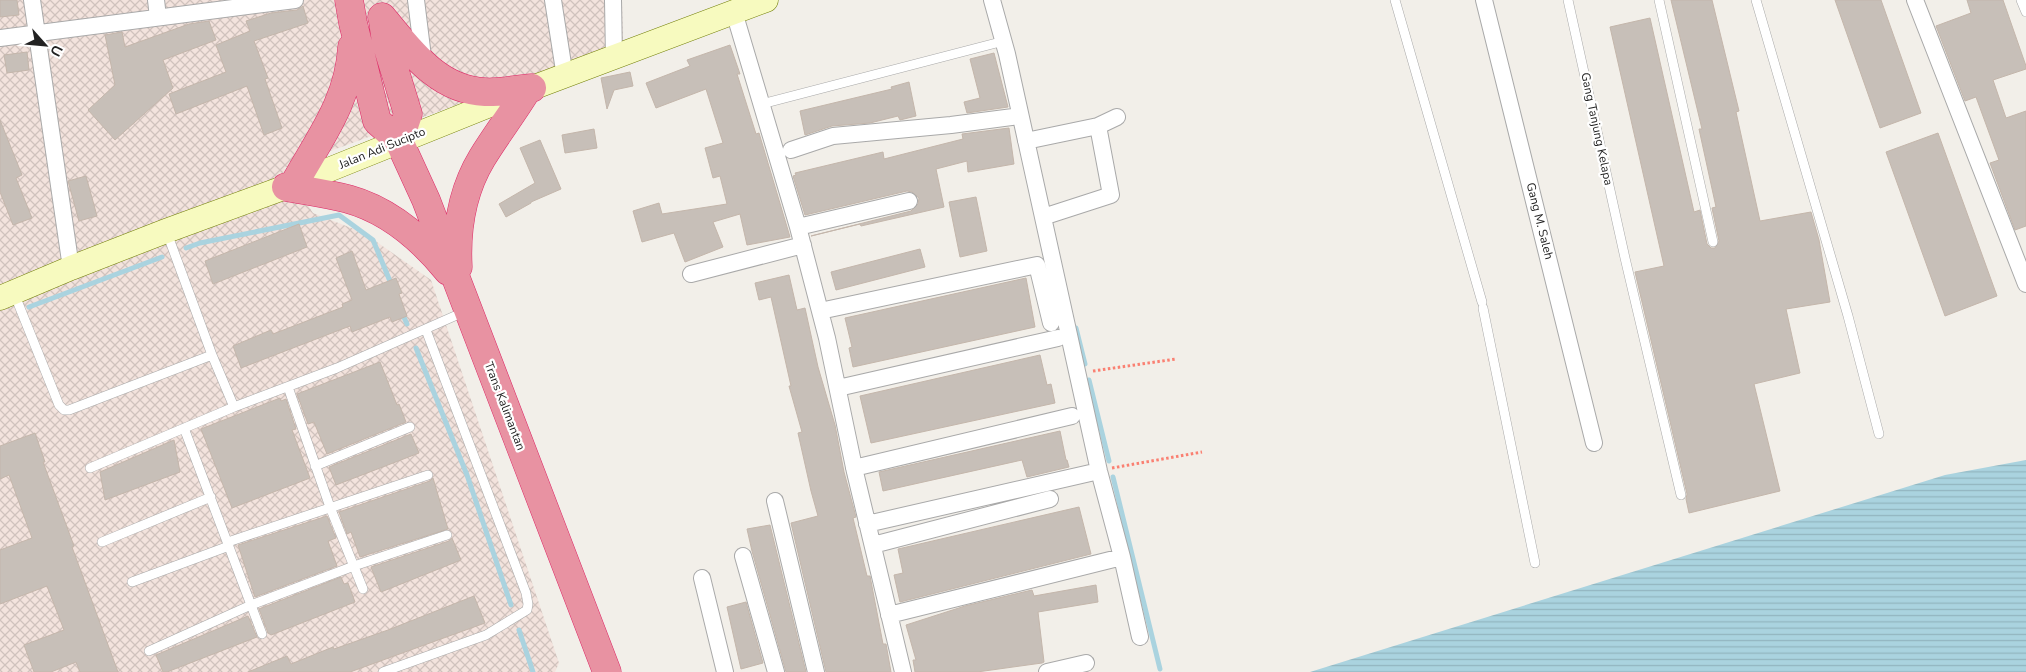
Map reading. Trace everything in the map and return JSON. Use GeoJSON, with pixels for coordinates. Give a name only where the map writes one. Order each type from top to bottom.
{"type":"FeatureCollection","features":[{"type":"Feature","properties":{"kind":"highway"},"geometry":{"type":"LineString","coordinates":[[380,8],[425,67],[457,85],[470,90],[486,92],[529,89]]}},
{"type":"Feature","properties":{"kind":"highway"},"geometry":{"type":"LineString","coordinates":[[351,12],[377,121],[399,142],[408,114],[386,42],[380,8]]}},
{"type":"Feature","properties":{"kind":"highway"},"geometry":{"type":"LineString","coordinates":[[351,12],[352,54],[348,79],[342,98],[333,119],[290,186],[349,200],[382,213],[401,225],[436,257],[464,298]]}},
{"type":"Feature","properties":{"kind":"highway"},"geometry":{"type":"LineString","coordinates":[[464,298],[457,246],[459,220],[470,182],[482,158],[529,89]]}},
{"type":"Feature","properties":{"kind":"highway","name":"Trans Kalimantan"},"geometry":{"type":"LineString","coordinates":[[399,142],[426,200],[607,672]]}},
{"type":"Feature","properties":{"kind":"main road","name":"Jalan Adi Sucipto"},"geometry":{"type":"LineString","coordinates":[[7,296],[71,268],[290,186],[529,89],[766,0]]}},
{"type":"Feature","properties":{"kind":"street"},"geometry":{"type":"LineString","coordinates":[[32,0],[71,268]]}},
{"type":"Feature","properties":{"kind":"street"},"geometry":{"type":"LineString","coordinates":[[156,0],[158,17]]}},
{"type":"Feature","properties":{"kind":"street"},"geometry":{"type":"LineString","coordinates":[[0,38],[293,0]]}},
{"type":"Feature","properties":{"kind":"street"},"geometry":{"type":"LineString","coordinates":[[416,0],[425,67]]}},
{"type":"Feature","properties":{"kind":"street"},"geometry":{"type":"LineString","coordinates":[[553,0],[565,76]]}},
{"type":"Feature","properties":{"kind":"street"},"geometry":{"type":"LineString","coordinates":[[613,0],[614,58]]}},
{"type":"Feature","properties":{"kind":"street"},"geometry":{"type":"LineString","coordinates":[[992,0],[1004,41],[1099,471],[1140,637]]}},
{"type":"Feature","properties":{"kind":"street","name":"Gang M. Saleh"},"geometry":{"type":"LineString","coordinates":[[1484,0],[1594,443]]}},
{"type":"Feature","properties":{"kind":"street"},"geometry":{"type":"LineString","coordinates":[[1915,0],[2026,284]]}},
{"type":"Feature","properties":{"kind":"street"},"geometry":{"type":"LineString","coordinates":[[734,12],[798,227],[820,311],[854,468],[903,672]]}},
{"type":"Feature","properties":{"kind":"street"},"geometry":{"type":"LineString","coordinates":[[791,150],[833,136],[951,125],[1020,116]]}},
{"type":"Feature","properties":{"kind":"street"},"geometry":{"type":"LineString","coordinates":[[1026,141],[1098,126],[1117,117]]}},
{"type":"Feature","properties":{"kind":"street"},"geometry":{"type":"LineString","coordinates":[[1043,217],[1111,195],[1098,126]]}},
{"type":"Feature","properties":{"kind":"street"},"geometry":{"type":"LineString","coordinates":[[798,227],[909,201]]}},
{"type":"Feature","properties":{"kind":"street"},"geometry":{"type":"LineString","coordinates":[[691,274],[803,246]]}},
{"type":"Feature","properties":{"kind":"street"},"geometry":{"type":"LineString","coordinates":[[820,311],[1037,264],[1055,330],[838,388]]}},
{"type":"Feature","properties":{"kind":"street"},"geometry":{"type":"LineString","coordinates":[[854,468],[1072,416]]}},
{"type":"Feature","properties":{"kind":"street"},"geometry":{"type":"LineString","coordinates":[[868,524],[1099,471]]}},
{"type":"Feature","properties":{"kind":"street"},"geometry":{"type":"LineString","coordinates":[[873,546],[1050,499]]}},
{"type":"Feature","properties":{"kind":"street"},"geometry":{"type":"LineString","coordinates":[[775,500],[816,672]]}},
{"type":"Feature","properties":{"kind":"street"},"geometry":{"type":"LineString","coordinates":[[743,556],[776,672]]}},
{"type":"Feature","properties":{"kind":"street"},"geometry":{"type":"LineString","coordinates":[[889,615],[1122,558]]}},
{"type":"Feature","properties":{"kind":"street"},"geometry":{"type":"LineString","coordinates":[[702,578],[725,672]]}},
{"type":"Feature","properties":{"kind":"street"},"geometry":{"type":"LineString","coordinates":[[1047,672],[1086,663]]}},
{"type":"Feature","properties":{"kind":"lane"},"geometry":{"type":"LineString","coordinates":[[1394,0],[1483,305],[1535,563]]}},
{"type":"Feature","properties":{"kind":"lane","name":"Gang Tanjung Kelapa"},"geometry":{"type":"LineString","coordinates":[[1568,0],[1680,494]]}},
{"type":"Feature","properties":{"kind":"lane"},"geometry":{"type":"LineString","coordinates":[[1659,0],[1713,242]]}},
{"type":"Feature","properties":{"kind":"lane"},"geometry":{"type":"LineString","coordinates":[[1756,0],[1848,316],[1879,434]]}},
{"type":"Feature","properties":{"kind":"lane"},"geometry":{"type":"LineString","coordinates":[[2021,0],[2026,12]]}},
{"type":"Feature","properties":{"kind":"lane"},"geometry":{"type":"LineString","coordinates":[[762,104],[1004,41]]}},
{"type":"Feature","properties":{"kind":"lane"},"geometry":{"type":"LineString","coordinates":[[166,231],[212,355],[234,407]]}},
{"type":"Feature","properties":{"kind":"lane"},"geometry":{"type":"LineString","coordinates":[[7,296],[59,405],[64,410],[69,410],[212,355]]}},
{"type":"Feature","properties":{"kind":"lane"},"geometry":{"type":"LineString","coordinates":[[90,468],[234,407],[288,387],[426,330],[464,298]]}},
{"type":"Feature","properties":{"kind":"lane"},"geometry":{"type":"LineString","coordinates":[[383,672],[486,635],[527,610],[528,604],[523,584],[426,330]]}},
{"type":"Feature","properties":{"kind":"lane"},"geometry":{"type":"LineString","coordinates":[[288,387],[330,507],[363,589]]}},
{"type":"Feature","properties":{"kind":"lane"},"geometry":{"type":"LineString","coordinates":[[315,466],[410,427]]}},
{"type":"Feature","properties":{"kind":"lane"},"geometry":{"type":"LineString","coordinates":[[184,428],[262,634]]}},
{"type":"Feature","properties":{"kind":"lane"},"geometry":{"type":"LineString","coordinates":[[132,582],[330,507],[428,475]]}},
{"type":"Feature","properties":{"kind":"lane"},"geometry":{"type":"LineString","coordinates":[[102,542],[210,497]]}},
{"type":"Feature","properties":{"kind":"lane"},"geometry":{"type":"LineString","coordinates":[[149,651],[251,605],[354,566],[447,535]]}},
{"type":"Feature","properties":{"kind":"path"},"geometry":{"type":"LineString","coordinates":[[1077,374],[1176,359]]}},
{"type":"Feature","properties":{"kind":"path"},"geometry":{"type":"LineString","coordinates":[[1099,471],[1202,452]]}},
{"type":"Feature","properties":{"kind":"shaded area"},"geometry":{"type":"Polygon","coordinates":[[[0,0],[622,0],[623,44],[284,168],[313,213],[364,233],[431,280],[559,663],[555,672],[0,672],[0,0]]]}},
{"type":"Feature","properties":{"kind":"water"},"geometry":{"type":"Polygon","coordinates":[[[2026,460],[2026,672],[1310,672],[1945,475],[2026,460]]]}},
{"type":"Feature","properties":{"kind":"building"},"geometry":{"type":"Polygon","coordinates":[[[0,0],[17,0],[19,15],[0,17],[0,0]]]}},
{"type":"Feature","properties":{"kind":"building"},"geometry":{"type":"Polygon","coordinates":[[[1671,0],[1712,0],[1739,111],[1736,112],[1760,221],[1811,212],[1819,240],[1830,302],[1786,309],[1800,373],[1754,384],[1780,491],[1689,513],[1686,499],[1687,494],[1635,272],[1664,266],[1610,27],[1650,18],[1694,212],[1700,210],[1707,244],[1711,248],[1715,248],[1719,241],[1712,208],[1716,207],[1699,129],[1702,129],[1671,0]]]}},
{"type":"Feature","properties":{"kind":"building"},"geometry":{"type":"Polygon","coordinates":[[[1835,0],[1881,0],[1921,113],[1880,128],[1835,0]]]}},
{"type":"Feature","properties":{"kind":"building"},"geometry":{"type":"Polygon","coordinates":[[[1967,0],[2003,0],[2026,66],[2026,69],[1993,80],[2006,118],[2026,111],[2026,226],[2015,230],[1990,163],[1999,160],[1976,97],[1965,101],[1936,26],[1971,13],[1967,0]]]}},
{"type":"Feature","properties":{"kind":"building"},"geometry":{"type":"Polygon","coordinates":[[[303,6],[308,23],[254,41],[268,78],[265,79],[282,128],[264,135],[247,86],[176,114],[169,94],[226,72],[216,45],[250,31],[246,21],[271,13],[297,10],[303,6]]]}},
{"type":"Feature","properties":{"kind":"building"},"geometry":{"type":"Polygon","coordinates":[[[209,21],[216,40],[163,60],[173,88],[115,140],[88,110],[115,85],[105,35],[122,32],[125,47],[189,24],[209,21]]]}},
{"type":"Feature","properties":{"kind":"building"},"geometry":{"type":"Polygon","coordinates":[[[730,45],[740,74],[737,74],[756,134],[759,133],[790,237],[747,245],[740,214],[713,222],[723,247],[685,262],[674,233],[642,242],[633,211],[659,203],[662,214],[727,204],[720,176],[713,178],[705,148],[723,143],[706,89],[656,108],[646,83],[690,66],[687,60],[730,45]]]}},
{"type":"Feature","properties":{"kind":"building"},"geometry":{"type":"Polygon","coordinates":[[[27,52],[29,70],[7,73],[4,55],[27,52]]]}},
{"type":"Feature","properties":{"kind":"building"},"geometry":{"type":"Polygon","coordinates":[[[994,53],[1008,107],[967,113],[964,102],[980,98],[970,59],[994,53]]]}},
{"type":"Feature","properties":{"kind":"building"},"geometry":{"type":"Polygon","coordinates":[[[630,72],[633,86],[614,90],[607,109],[601,78],[630,72]]]}},
{"type":"Feature","properties":{"kind":"building"},"geometry":{"type":"Polygon","coordinates":[[[909,82],[916,116],[900,120],[898,116],[870,123],[832,126],[805,135],[800,111],[892,89],[891,87],[909,82]]]}},
{"type":"Feature","properties":{"kind":"building"},"geometry":{"type":"Polygon","coordinates":[[[0,120],[22,175],[16,178],[32,218],[13,225],[0,192],[0,120]]]}},
{"type":"Feature","properties":{"kind":"building"},"geometry":{"type":"Polygon","coordinates":[[[1009,128],[1014,164],[968,172],[967,161],[936,169],[944,207],[811,236],[911,211],[918,204],[919,198],[912,192],[907,191],[805,215],[793,176],[796,175],[795,173],[883,152],[884,159],[963,139],[962,134],[1009,128]]]}},
{"type":"Feature","properties":{"kind":"building"},"geometry":{"type":"Polygon","coordinates":[[[594,129],[597,148],[565,153],[562,135],[594,129]]]}},
{"type":"Feature","properties":{"kind":"building"},"geometry":{"type":"Polygon","coordinates":[[[1938,133],[1997,296],[1945,316],[1886,152],[1938,133]]]}},
{"type":"Feature","properties":{"kind":"building"},"geometry":{"type":"Polygon","coordinates":[[[540,140],[561,189],[531,202],[506,217],[499,204],[535,183],[520,148],[540,140]]]}},
{"type":"Feature","properties":{"kind":"building"},"geometry":{"type":"Polygon","coordinates":[[[86,176],[97,216],[79,221],[68,181],[86,176]]]}},
{"type":"Feature","properties":{"kind":"building"},"geometry":{"type":"Polygon","coordinates":[[[976,197],[987,251],[960,257],[949,202],[976,197]]]}},
{"type":"Feature","properties":{"kind":"building"},"geometry":{"type":"Polygon","coordinates":[[[299,224],[307,247],[213,284],[205,261],[299,224]]]}},
{"type":"Feature","properties":{"kind":"building"},"geometry":{"type":"Polygon","coordinates":[[[920,249],[925,267],[836,290],[831,272],[920,249]]]}},
{"type":"Feature","properties":{"kind":"building"},"geometry":{"type":"Polygon","coordinates":[[[352,251],[366,290],[396,278],[402,293],[399,294],[407,316],[392,322],[390,317],[352,332],[350,326],[241,368],[233,346],[271,330],[273,334],[343,307],[342,304],[352,300],[336,258],[352,251]]]}},
{"type":"Feature","properties":{"kind":"building"},"geometry":{"type":"Polygon","coordinates":[[[789,275],[797,310],[805,308],[818,367],[835,425],[844,472],[856,517],[853,518],[867,576],[870,576],[883,644],[886,644],[891,672],[826,672],[791,523],[818,516],[798,433],[802,432],[789,386],[791,386],[771,297],[759,300],[755,283],[789,275]]]}},
{"type":"Feature","properties":{"kind":"building"},"geometry":{"type":"Polygon","coordinates":[[[1026,278],[1035,327],[853,367],[849,348],[852,347],[845,318],[1026,278]]]}},
{"type":"Feature","properties":{"kind":"building"},"geometry":{"type":"Polygon","coordinates":[[[1040,355],[1047,385],[1051,384],[1055,403],[871,443],[860,396],[1040,355]]]}},
{"type":"Feature","properties":{"kind":"building"},"geometry":{"type":"Polygon","coordinates":[[[380,362],[406,422],[327,454],[314,422],[308,424],[297,394],[380,362]]]}},
{"type":"Feature","properties":{"kind":"building"},"geometry":{"type":"Polygon","coordinates":[[[280,398],[281,401],[286,399],[296,429],[292,430],[310,478],[232,508],[201,429],[280,398]]]}},
{"type":"Feature","properties":{"kind":"building"},"geometry":{"type":"Polygon","coordinates":[[[1060,431],[1069,467],[1027,477],[1022,460],[883,491],[879,472],[1060,431]]]}},
{"type":"Feature","properties":{"kind":"building"},"geometry":{"type":"Polygon","coordinates":[[[35,433],[45,462],[43,462],[74,546],[72,547],[118,672],[80,672],[76,662],[51,672],[34,672],[24,645],[64,630],[47,586],[0,604],[0,550],[32,538],[9,475],[0,479],[0,446],[35,433]]]}},
{"type":"Feature","properties":{"kind":"building"},"geometry":{"type":"Polygon","coordinates":[[[411,434],[419,453],[336,485],[329,467],[411,434]]]}},
{"type":"Feature","properties":{"kind":"building"},"geometry":{"type":"Polygon","coordinates":[[[174,440],[180,472],[105,500],[100,472],[174,440]]]}},
{"type":"Feature","properties":{"kind":"building"},"geometry":{"type":"Polygon","coordinates":[[[433,478],[448,529],[360,557],[351,532],[347,534],[339,512],[430,481],[433,478]]]}},
{"type":"Feature","properties":{"kind":"building"},"geometry":{"type":"Polygon","coordinates":[[[1079,507],[1091,554],[900,602],[894,575],[903,573],[898,549],[1079,507]]]}},
{"type":"Feature","properties":{"kind":"building"},"geometry":{"type":"Polygon","coordinates":[[[327,516],[336,538],[328,541],[337,566],[255,597],[238,545],[327,516]]]}},
{"type":"Feature","properties":{"kind":"building"},"geometry":{"type":"Polygon","coordinates":[[[770,525],[806,672],[786,672],[752,551],[747,529],[770,525]]]}},
{"type":"Feature","properties":{"kind":"building"},"geometry":{"type":"Polygon","coordinates":[[[452,538],[461,560],[381,592],[371,567],[449,541],[452,538]]]}},
{"type":"Feature","properties":{"kind":"building"},"geometry":{"type":"Polygon","coordinates":[[[341,577],[344,584],[348,583],[355,602],[271,635],[268,633],[259,609],[341,577]]]}},
{"type":"Feature","properties":{"kind":"building"},"geometry":{"type":"Polygon","coordinates":[[[1096,585],[1098,602],[1038,612],[1044,662],[1042,663],[977,672],[915,672],[913,660],[916,660],[906,625],[965,606],[1032,590],[1034,596],[1096,585]]]}},
{"type":"Feature","properties":{"kind":"building"},"geometry":{"type":"Polygon","coordinates":[[[474,596],[485,623],[350,672],[248,672],[287,656],[291,664],[333,647],[334,649],[388,630],[474,596]]]}},
{"type":"Feature","properties":{"kind":"building"},"geometry":{"type":"Polygon","coordinates":[[[746,602],[763,663],[741,669],[727,607],[746,602]]]}},
{"type":"Feature","properties":{"kind":"building"},"geometry":{"type":"Polygon","coordinates":[[[248,616],[257,637],[163,672],[156,655],[248,616]]]}},
{"type":"Feature","properties":{"kind":"waterway"},"geometry":{"type":"LineString","coordinates":[[186,248],[200,243],[339,215],[373,240],[392,286]]}},
{"type":"Feature","properties":{"kind":"waterway"},"geometry":{"type":"LineString","coordinates":[[29,307],[162,257]]}},
{"type":"Feature","properties":{"kind":"waterway"},"geometry":{"type":"LineString","coordinates":[[402,313],[407,324]]}},
{"type":"Feature","properties":{"kind":"waterway"},"geometry":{"type":"LineString","coordinates":[[1076,328],[1085,364]]}},
{"type":"Feature","properties":{"kind":"waterway"},"geometry":{"type":"LineString","coordinates":[[416,348],[467,475],[511,605]]}},
{"type":"Feature","properties":{"kind":"waterway"},"geometry":{"type":"LineString","coordinates":[[1089,380],[1109,461]]}},
{"type":"Feature","properties":{"kind":"waterway"},"geometry":{"type":"LineString","coordinates":[[1113,477],[1160,669]]}},
{"type":"Feature","properties":{"kind":"waterway"},"geometry":{"type":"LineString","coordinates":[[519,630],[533,672]]}}]}
